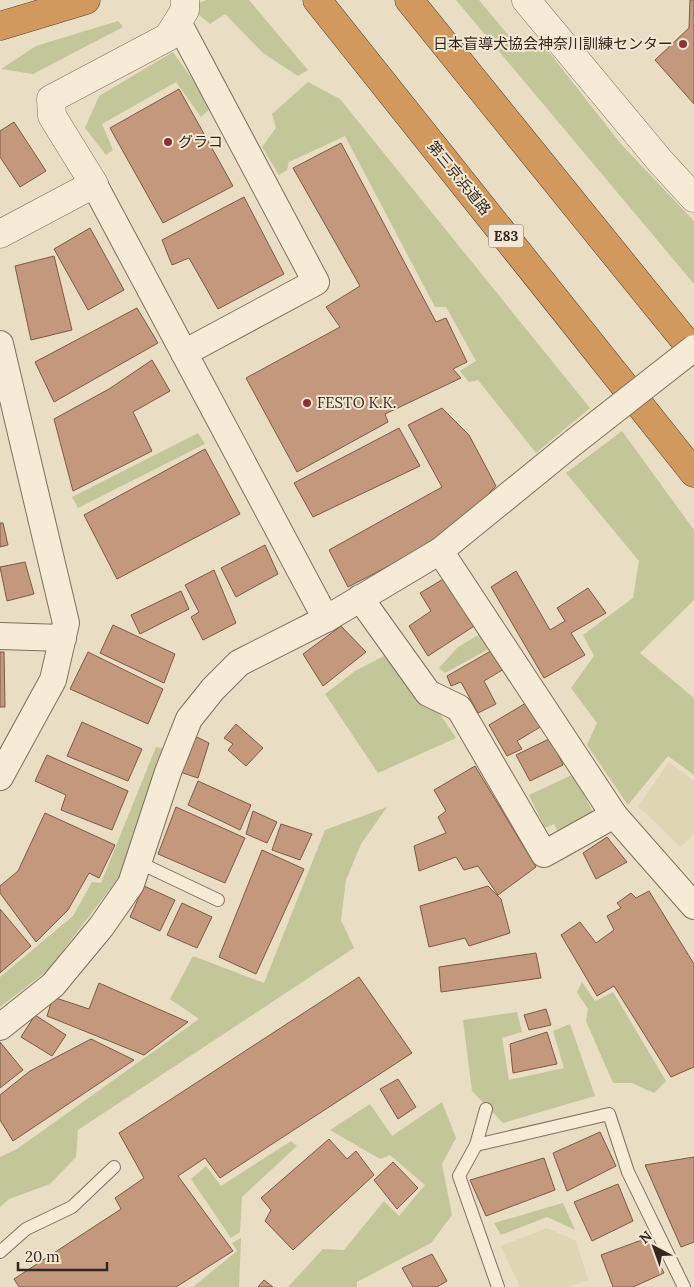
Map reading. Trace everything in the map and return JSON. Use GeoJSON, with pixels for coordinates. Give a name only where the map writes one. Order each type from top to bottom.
{"type":"FeatureCollection","features":[{"type":"Feature","properties":{"kind":"highway","name":"第三京浜道路"},"geometry":{"type":"LineString","coordinates":[[317,0],[694,473]]}},
{"type":"Feature","properties":{"kind":"highway"},"geometry":{"type":"LineString","coordinates":[[409,0],[694,352]]}},
{"type":"Feature","properties":{"kind":"highway"},"geometry":{"type":"LineString","coordinates":[[0,26],[78,3]]}},
{"type":"Feature","properties":{"kind":"street"},"geometry":{"type":"LineString","coordinates":[[526,0],[660,161],[694,198]]}},
{"type":"Feature","properties":{"kind":"street"},"geometry":{"type":"LineString","coordinates":[[181,11],[168,37],[51,99],[52,116],[94,184],[326,619]]}},
{"type":"Feature","properties":{"kind":"street"},"geometry":{"type":"LineString","coordinates":[[181,11],[316,282],[184,353]]}},
{"type":"Feature","properties":{"kind":"street"},"geometry":{"type":"LineString","coordinates":[[0,234],[94,184]]}},
{"type":"Feature","properties":{"kind":"street"},"geometry":{"type":"LineString","coordinates":[[0,344],[66,623],[53,680],[0,777]]}},
{"type":"Feature","properties":{"kind":"street"},"geometry":{"type":"LineString","coordinates":[[0,1027],[53,985],[101,927],[131,884],[168,772],[189,719],[213,689],[239,663],[326,619],[440,551],[694,348]]}},
{"type":"Feature","properties":{"kind":"street"},"geometry":{"type":"LineString","coordinates":[[440,551],[614,815],[694,906]]}},
{"type":"Feature","properties":{"kind":"street"},"geometry":{"type":"LineString","coordinates":[[360,598],[428,693],[459,708],[544,854],[614,815]]}},
{"type":"Feature","properties":{"kind":"street"},"geometry":{"type":"LineString","coordinates":[[0,636],[63,638]]}},
{"type":"Feature","properties":{"kind":"lane"},"geometry":{"type":"LineString","coordinates":[[138,862],[218,900]]}},
{"type":"Feature","properties":{"kind":"lane"},"geometry":{"type":"LineString","coordinates":[[486,1109],[476,1145],[459,1176],[498,1287]]}},
{"type":"Feature","properties":{"kind":"lane"},"geometry":{"type":"LineString","coordinates":[[476,1145],[609,1114],[628,1172],[684,1287]]}},
{"type":"Feature","properties":{"kind":"lane"},"geometry":{"type":"LineString","coordinates":[[0,1252],[26,1229],[72,1207],[114,1167]]}},
{"type":"Feature","properties":{"kind":"shaded area"},"geometry":{"type":"Polygon","coordinates":[[[669,762],[694,781],[694,833],[681,847],[638,806],[669,762]]]}},
{"type":"Feature","properties":{"kind":"shaded area"},"geometry":{"type":"Polygon","coordinates":[[[547,1228],[576,1241],[588,1280],[566,1287],[520,1287],[501,1246],[547,1228]]]}},
{"type":"Feature","properties":{"kind":"green space"},"geometry":{"type":"Polygon","coordinates":[[[207,0],[249,0],[308,70],[298,76],[263,53],[225,14],[210,24],[198,14],[195,4],[207,0]]]}},
{"type":"Feature","properties":{"kind":"green space"},"geometry":{"type":"Polygon","coordinates":[[[456,0],[479,0],[523,53],[541,42],[621,144],[694,221],[694,284],[456,0]]]}},
{"type":"Feature","properties":{"kind":"green space"},"geometry":{"type":"Polygon","coordinates":[[[118,21],[123,27],[33,74],[1,69],[36,46],[118,21]]]}},
{"type":"Feature","properties":{"kind":"green space"},"geometry":{"type":"Polygon","coordinates":[[[173,52],[212,107],[201,117],[176,82],[102,124],[113,150],[106,155],[85,128],[99,96],[173,52]]]}},
{"type":"Feature","properties":{"kind":"green space"},"geometry":{"type":"Polygon","coordinates":[[[308,82],[340,99],[590,408],[536,453],[478,380],[469,382],[460,371],[476,361],[446,307],[435,307],[345,136],[289,162],[287,170],[279,175],[262,147],[276,128],[272,114],[308,82]]]}},
{"type":"Feature","properties":{"kind":"green space"},"geometry":{"type":"Polygon","coordinates":[[[622,431],[694,530],[694,600],[640,653],[694,698],[694,775],[668,756],[628,805],[587,745],[597,723],[571,688],[594,656],[583,635],[633,598],[639,561],[566,473],[622,431]]]}},
{"type":"Feature","properties":{"kind":"green space"},"geometry":{"type":"Polygon","coordinates":[[[198,433],[205,444],[78,508],[72,497],[198,433]]]}},
{"type":"Feature","properties":{"kind":"green space"},"geometry":{"type":"Polygon","coordinates":[[[485,631],[494,646],[445,673],[439,668],[458,647],[485,631]]]}},
{"type":"Feature","properties":{"kind":"green space"},"geometry":{"type":"Polygon","coordinates":[[[386,655],[418,702],[438,711],[456,738],[378,773],[325,694],[355,671],[386,655]]]}},
{"type":"Feature","properties":{"kind":"green space"},"geometry":{"type":"Polygon","coordinates":[[[156,747],[164,749],[119,877],[48,970],[0,1007],[0,977],[73,916],[92,882],[101,883],[156,747]]]}},
{"type":"Feature","properties":{"kind":"green space"},"geometry":{"type":"Polygon","coordinates":[[[574,774],[594,815],[558,832],[554,824],[545,828],[529,795],[574,774]]]}},
{"type":"Feature","properties":{"kind":"green space"},"geometry":{"type":"Polygon","coordinates":[[[387,807],[361,844],[346,880],[341,920],[354,948],[78,1130],[76,1157],[50,1184],[9,1199],[0,1207],[0,1157],[17,1149],[199,1019],[170,999],[193,956],[264,983],[325,830],[387,807]]]}},
{"type":"Feature","properties":{"kind":"green space"},"geometry":{"type":"Polygon","coordinates":[[[582,982],[595,1001],[613,992],[666,1081],[654,1093],[632,1083],[613,1083],[586,1021],[588,1009],[577,992],[582,982]]]}},
{"type":"Feature","properties":{"kind":"green space"},"geometry":{"type":"Polygon","coordinates":[[[517,1012],[522,1032],[502,1038],[509,1080],[564,1068],[553,1031],[570,1024],[595,1096],[503,1123],[472,1091],[463,1020],[517,1012]]]}},
{"type":"Feature","properties":{"kind":"green space"},"geometry":{"type":"Polygon","coordinates":[[[442,1102],[456,1138],[442,1164],[452,1215],[431,1243],[357,1282],[357,1287],[288,1287],[323,1249],[344,1250],[384,1201],[399,1216],[425,1185],[390,1155],[380,1159],[330,1130],[370,1104],[392,1136],[442,1102]]]}},
{"type":"Feature","properties":{"kind":"green space"},"geometry":{"type":"Polygon","coordinates":[[[291,1141],[297,1146],[242,1197],[240,1232],[231,1238],[191,1179],[206,1166],[221,1186],[291,1141]]]}},
{"type":"Feature","properties":{"kind":"green space"},"geometry":{"type":"Polygon","coordinates":[[[563,1203],[575,1230],[547,1217],[501,1235],[494,1223],[563,1203]]]}},
{"type":"Feature","properties":{"kind":"green space"},"geometry":{"type":"Polygon","coordinates":[[[241,1238],[239,1287],[193,1287],[237,1251],[232,1243],[241,1238]]]}},
{"type":"Feature","properties":{"kind":"building","name":"日本盲導犬協会神奈川訓練センター"},"geometry":{"type":"Polygon","coordinates":[[[690,0],[694,0],[694,104],[655,60],[689,28],[690,0]]]}},
{"type":"Feature","properties":{"kind":"building"},"geometry":{"type":"Polygon","coordinates":[[[179,89],[233,186],[163,223],[110,128],[179,89]]]}},
{"type":"Feature","properties":{"kind":"building"},"geometry":{"type":"Polygon","coordinates":[[[14,122],[46,171],[20,187],[0,157],[0,131],[14,122]]]}},
{"type":"Feature","properties":{"kind":"building"},"geometry":{"type":"Polygon","coordinates":[[[341,143],[436,322],[446,318],[467,362],[453,369],[461,378],[385,414],[388,422],[297,472],[246,378],[340,327],[326,307],[360,286],[293,168],[341,143]]]}},
{"type":"Feature","properties":{"kind":"building"},"geometry":{"type":"Polygon","coordinates":[[[244,197],[284,274],[218,309],[189,258],[172,265],[162,240],[244,197]]]}},
{"type":"Feature","properties":{"kind":"building"},"geometry":{"type":"Polygon","coordinates":[[[90,228],[124,290],[88,310],[54,249],[90,228]]]}},
{"type":"Feature","properties":{"kind":"building"},"geometry":{"type":"Polygon","coordinates":[[[54,256],[72,330],[31,340],[15,266],[54,256]]]}},
{"type":"Feature","properties":{"kind":"building"},"geometry":{"type":"Polygon","coordinates":[[[137,308],[158,343],[54,402],[35,362],[137,308]]]}},
{"type":"Feature","properties":{"kind":"building"},"geometry":{"type":"Polygon","coordinates":[[[152,360],[170,391],[133,412],[152,451],[73,491],[54,419],[109,389],[152,360]]]}},
{"type":"Feature","properties":{"kind":"building"},"geometry":{"type":"Polygon","coordinates":[[[442,408],[469,435],[496,486],[449,535],[348,587],[329,550],[442,487],[408,425],[442,408]]]}},
{"type":"Feature","properties":{"kind":"building"},"geometry":{"type":"Polygon","coordinates":[[[399,428],[420,466],[313,517],[294,483],[399,428]]]}},
{"type":"Feature","properties":{"kind":"building"},"geometry":{"type":"Polygon","coordinates":[[[205,449],[240,514],[117,579],[84,515],[205,449]]]}},
{"type":"Feature","properties":{"kind":"building"},"geometry":{"type":"Polygon","coordinates":[[[0,523],[3,523],[8,545],[0,547],[0,523]]]}},
{"type":"Feature","properties":{"kind":"building"},"geometry":{"type":"Polygon","coordinates":[[[265,545],[278,574],[236,597],[221,568],[265,545]]]}},
{"type":"Feature","properties":{"kind":"building"},"geometry":{"type":"Polygon","coordinates":[[[25,562],[34,594],[7,601],[0,567],[25,562]]]}},
{"type":"Feature","properties":{"kind":"building"},"geometry":{"type":"Polygon","coordinates":[[[214,570],[236,623],[203,640],[191,617],[199,612],[185,585],[214,570]]]}},
{"type":"Feature","properties":{"kind":"building"},"geometry":{"type":"Polygon","coordinates":[[[516,571],[550,630],[565,621],[557,608],[588,588],[606,613],[571,633],[585,655],[544,678],[491,587],[516,571]]]}},
{"type":"Feature","properties":{"kind":"building"},"geometry":{"type":"Polygon","coordinates":[[[450,575],[482,621],[428,656],[409,626],[431,611],[420,593],[450,575]]]}},
{"type":"Feature","properties":{"kind":"building"},"geometry":{"type":"Polygon","coordinates":[[[181,591],[189,609],[140,634],[131,615],[181,591]]]}},
{"type":"Feature","properties":{"kind":"building"},"geometry":{"type":"Polygon","coordinates":[[[113,625],[175,654],[164,683],[100,653],[113,625]]]}},
{"type":"Feature","properties":{"kind":"building"},"geometry":{"type":"Polygon","coordinates":[[[341,626],[366,652],[323,686],[303,654],[341,626]]]}},
{"type":"Feature","properties":{"kind":"building"},"geometry":{"type":"Polygon","coordinates":[[[496,648],[509,666],[484,681],[496,704],[478,713],[461,682],[451,686],[447,676],[496,648]]]}},
{"type":"Feature","properties":{"kind":"building"},"geometry":{"type":"Polygon","coordinates":[[[0,652],[4,652],[5,707],[0,707],[0,652]]]}},
{"type":"Feature","properties":{"kind":"building"},"geometry":{"type":"Polygon","coordinates":[[[88,652],[163,689],[148,724],[70,689],[88,652]]]}},
{"type":"Feature","properties":{"kind":"building"},"geometry":{"type":"Polygon","coordinates":[[[526,703],[542,726],[517,741],[522,749],[507,756],[489,725],[526,703]]]}},
{"type":"Feature","properties":{"kind":"building"},"geometry":{"type":"Polygon","coordinates":[[[82,722],[142,749],[128,781],[67,756],[82,722]]]}},
{"type":"Feature","properties":{"kind":"building"},"geometry":{"type":"Polygon","coordinates":[[[236,724],[263,748],[246,766],[228,750],[233,744],[224,738],[236,724]]]}},
{"type":"Feature","properties":{"kind":"building"},"geometry":{"type":"Polygon","coordinates":[[[191,734],[209,743],[198,778],[177,771],[191,734]]]}},
{"type":"Feature","properties":{"kind":"building"},"geometry":{"type":"Polygon","coordinates":[[[551,738],[563,765],[530,781],[516,755],[551,738]]]}},
{"type":"Feature","properties":{"kind":"building"},"geometry":{"type":"Polygon","coordinates":[[[47,755],[128,791],[112,830],[61,810],[66,795],[35,781],[47,755]]]}},
{"type":"Feature","properties":{"kind":"building"},"geometry":{"type":"Polygon","coordinates":[[[475,766],[536,867],[498,895],[478,866],[464,870],[456,857],[419,871],[414,846],[446,833],[438,817],[446,811],[434,790],[475,766]]]}},
{"type":"Feature","properties":{"kind":"building"},"geometry":{"type":"Polygon","coordinates":[[[198,781],[251,805],[240,830],[188,805],[198,781]]]}},
{"type":"Feature","properties":{"kind":"building"},"geometry":{"type":"Polygon","coordinates":[[[176,807],[245,838],[225,883],[158,854],[176,807]]]}},
{"type":"Feature","properties":{"kind":"building"},"geometry":{"type":"Polygon","coordinates":[[[253,811],[277,822],[267,843],[246,834],[253,811]]]}},
{"type":"Feature","properties":{"kind":"building"},"geometry":{"type":"Polygon","coordinates":[[[45,813],[115,845],[99,878],[89,873],[68,910],[36,942],[0,893],[0,886],[18,871],[45,813]]]}},
{"type":"Feature","properties":{"kind":"building"},"geometry":{"type":"Polygon","coordinates":[[[281,824],[312,834],[300,860],[272,850],[281,824]]]}},
{"type":"Feature","properties":{"kind":"building"},"geometry":{"type":"Polygon","coordinates":[[[607,837],[627,862],[596,879],[583,853],[607,837]]]}},
{"type":"Feature","properties":{"kind":"building"},"geometry":{"type":"Polygon","coordinates":[[[262,850],[304,869],[256,974],[219,957],[262,850]]]}},
{"type":"Feature","properties":{"kind":"building"},"geometry":{"type":"Polygon","coordinates":[[[144,886],[175,900],[160,931],[130,917],[144,886]]]}},
{"type":"Feature","properties":{"kind":"building"},"geometry":{"type":"Polygon","coordinates":[[[488,886],[501,899],[510,933],[469,946],[465,938],[429,947],[420,906],[488,886]]]}},
{"type":"Feature","properties":{"kind":"building"},"geometry":{"type":"Polygon","coordinates":[[[649,891],[694,964],[694,1067],[671,1077],[614,986],[597,996],[561,935],[580,922],[596,943],[614,930],[607,916],[621,908],[617,903],[631,893],[636,898],[649,891]]]}},
{"type":"Feature","properties":{"kind":"building"},"geometry":{"type":"Polygon","coordinates":[[[182,903],[212,917],[197,948],[167,935],[182,903]]]}},
{"type":"Feature","properties":{"kind":"building"},"geometry":{"type":"Polygon","coordinates":[[[0,909],[31,946],[0,973],[0,909]]]}},
{"type":"Feature","properties":{"kind":"building"},"geometry":{"type":"Polygon","coordinates":[[[536,953],[541,978],[441,992],[439,967],[536,953]]]}},
{"type":"Feature","properties":{"kind":"building"},"geometry":{"type":"Polygon","coordinates":[[[359,977],[412,1053],[220,1178],[205,1158],[178,1176],[233,1251],[176,1287],[19,1287],[14,1279],[121,1209],[115,1198],[144,1178],[119,1133],[359,977]]]}},
{"type":"Feature","properties":{"kind":"building"},"geometry":{"type":"Polygon","coordinates":[[[99,983],[188,1022],[144,1055],[47,1016],[53,997],[89,1009],[99,983]]]}},
{"type":"Feature","properties":{"kind":"building"},"geometry":{"type":"Polygon","coordinates":[[[546,1009],[551,1025],[529,1030],[524,1015],[546,1009]]]}},
{"type":"Feature","properties":{"kind":"building"},"geometry":{"type":"Polygon","coordinates":[[[35,1015],[66,1035],[52,1056],[21,1037],[35,1015]]]}},
{"type":"Feature","properties":{"kind":"building"},"geometry":{"type":"Polygon","coordinates":[[[547,1032],[557,1064],[513,1073],[510,1044],[547,1032]]]}},
{"type":"Feature","properties":{"kind":"building"},"geometry":{"type":"Polygon","coordinates":[[[91,1039],[134,1060],[13,1141],[0,1120],[0,1095],[30,1071],[91,1039]]]}},
{"type":"Feature","properties":{"kind":"building"},"geometry":{"type":"Polygon","coordinates":[[[0,1042],[23,1070],[0,1088],[0,1042]]]}},
{"type":"Feature","properties":{"kind":"building"},"geometry":{"type":"Polygon","coordinates":[[[398,1079],[416,1107],[398,1119],[380,1089],[398,1079]]]}},
{"type":"Feature","properties":{"kind":"building"},"geometry":{"type":"Polygon","coordinates":[[[600,1132],[616,1166],[567,1191],[553,1153],[600,1132]]]}},
{"type":"Feature","properties":{"kind":"building"},"geometry":{"type":"Polygon","coordinates":[[[329,1139],[347,1159],[356,1151],[374,1175],[293,1250],[265,1221],[271,1210],[261,1198],[329,1139]]]}},
{"type":"Feature","properties":{"kind":"building"},"geometry":{"type":"Polygon","coordinates":[[[694,1157],[694,1242],[681,1247],[645,1165],[694,1157]]]}},
{"type":"Feature","properties":{"kind":"building"},"geometry":{"type":"Polygon","coordinates":[[[544,1158],[555,1190],[486,1216],[470,1180],[544,1158]]]}},
{"type":"Feature","properties":{"kind":"building"},"geometry":{"type":"Polygon","coordinates":[[[393,1162],[418,1188],[397,1209],[374,1180],[393,1162]]]}},
{"type":"Feature","properties":{"kind":"building"},"geometry":{"type":"Polygon","coordinates":[[[618,1184],[633,1221],[592,1241],[574,1202],[618,1184]]]}},
{"type":"Feature","properties":{"kind":"building"},"geometry":{"type":"Polygon","coordinates":[[[647,1238],[664,1273],[633,1287],[613,1287],[601,1255],[647,1238]]]}},
{"type":"Feature","properties":{"kind":"building"},"geometry":{"type":"Polygon","coordinates":[[[432,1254],[447,1281],[437,1287],[413,1287],[402,1268],[432,1254]]]}},
{"type":"Feature","properties":{"kind":"building"},"geometry":{"type":"Polygon","coordinates":[[[264,1280],[273,1287],[258,1287],[264,1280]]]}},
{"type":"Feature","properties":{"kind":"place","name":"日本盲導犬協会神奈川訓練センター"},"geometry":{"type":"Point","coordinates":[683,44]}},
{"type":"Feature","properties":{"kind":"place","name":"グラコ"},"geometry":{"type":"Point","coordinates":[168,142]}},
{"type":"Feature","properties":{"kind":"place","name":"FESTO K.K."},"geometry":{"type":"Point","coordinates":[307,403]}}]}
